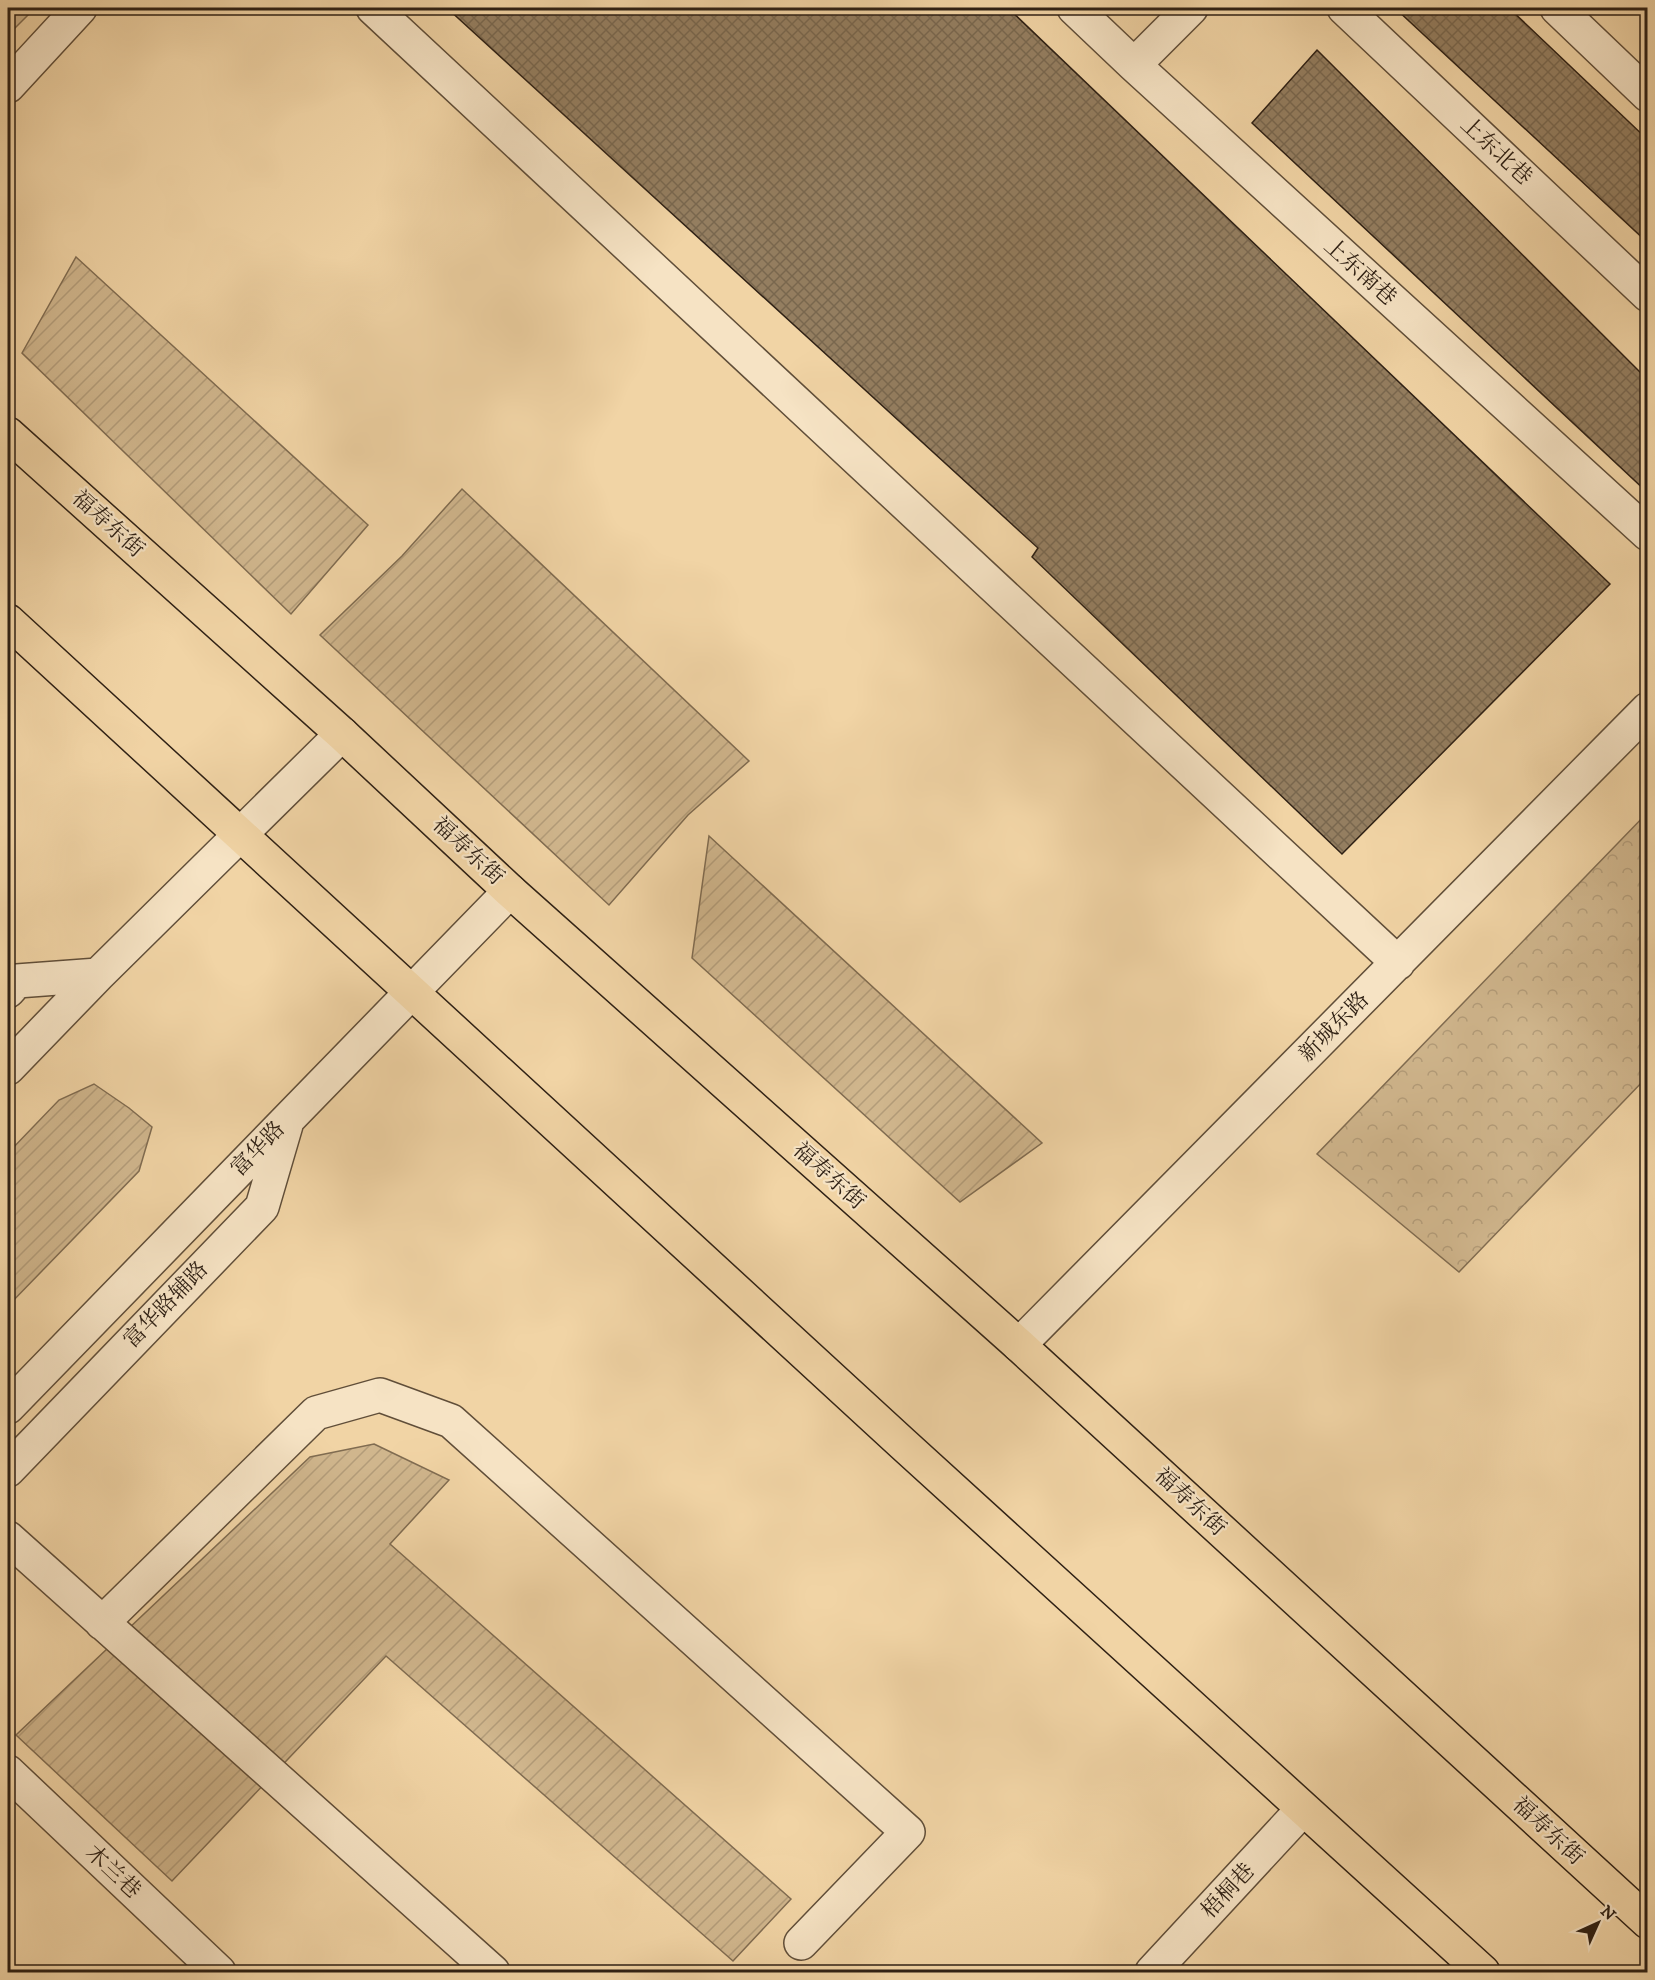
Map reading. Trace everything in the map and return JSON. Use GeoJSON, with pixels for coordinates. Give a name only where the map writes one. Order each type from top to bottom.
{"type":"FeatureCollection","features":[{"type":"Feature","properties":{"kind":"main road","name":"福寿东街"},"geometry":{"type":"LineString","coordinates":[[8,434],[342,734],[510,891],[1019,1345],[1647,1922]]}},
{"type":"Feature","properties":{"kind":"main road"},"geometry":{"type":"LineString","coordinates":[[8,621],[1483,1972]]}},
{"type":"Feature","properties":{"kind":"street"},"geometry":{"type":"LineString","coordinates":[[8,86],[80,8]]}},
{"type":"Feature","properties":{"kind":"street"},"geometry":{"type":"LineString","coordinates":[[373,8],[1398,963]]}},
{"type":"Feature","properties":{"kind":"street","name":"上东南巷"},"geometry":{"type":"LineString","coordinates":[[1074,8],[1647,534]]}},
{"type":"Feature","properties":{"kind":"street"},"geometry":{"type":"LineString","coordinates":[[1134,65],[1191,8]]}},
{"type":"Feature","properties":{"kind":"street","name":"上东北巷"},"geometry":{"type":"LineString","coordinates":[[1344,8],[1647,295]]}},
{"type":"Feature","properties":{"kind":"street"},"geometry":{"type":"LineString","coordinates":[[1557,8],[1647,95]]}},
{"type":"Feature","properties":{"kind":"street","name":"新城东路"},"geometry":{"type":"LineString","coordinates":[[1019,1345],[1647,709]]}},
{"type":"Feature","properties":{"kind":"street"},"geometry":{"type":"LineString","coordinates":[[8,1068],[98,975],[342,734]]}},
{"type":"Feature","properties":{"kind":"street","name":"富华路"},"geometry":{"type":"LineString","coordinates":[[8,1407],[510,891]]}},
{"type":"Feature","properties":{"kind":"street"},"geometry":{"type":"LineString","coordinates":[[8,991],[17,981],[98,975]]}},
{"type":"Feature","properties":{"kind":"street","name":"富华路辅路"},"geometry":{"type":"LineString","coordinates":[[8,1470],[262,1206],[287,1119]]}},
{"type":"Feature","properties":{"kind":"street"},"geometry":{"type":"LineString","coordinates":[[102,1623],[316,1413],[380,1395],[451,1421],[908,1832],[801,1943]]}},
{"type":"Feature","properties":{"kind":"street"},"geometry":{"type":"LineString","coordinates":[[8,1539],[493,1972]]}},
{"type":"Feature","properties":{"kind":"street","name":"木兰巷"},"geometry":{"type":"LineString","coordinates":[[8,1772],[219,1972]]}},
{"type":"Feature","properties":{"kind":"street","name":"梧桐巷"},"geometry":{"type":"LineString","coordinates":[[1152,1972],[1303,1809]]}},
{"type":"Feature","properties":{"kind":"green space"},"geometry":{"type":"Polygon","coordinates":[[[8,8],[35,8],[8,35],[8,8]]]}},
{"type":"Feature","properties":{"kind":"green space"},"geometry":{"type":"Polygon","coordinates":[[[76,257],[368,525],[291,614],[22,353],[76,257]]]}},
{"type":"Feature","properties":{"kind":"green space"},"geometry":{"type":"Polygon","coordinates":[[[462,489],[749,761],[688,815],[609,905],[320,635],[402,556],[462,489]]]}},
{"type":"Feature","properties":{"kind":"green space"},"geometry":{"type":"Polygon","coordinates":[[[1647,813],[1647,1077],[1459,1272],[1317,1154],[1647,813]]]}},
{"type":"Feature","properties":{"kind":"green space"},"geometry":{"type":"Polygon","coordinates":[[[709,836],[1042,1143],[960,1202],[692,958],[709,836]]]}},
{"type":"Feature","properties":{"kind":"green space"},"geometry":{"type":"Polygon","coordinates":[[[94,1084],[152,1127],[139,1171],[8,1306],[8,1153],[59,1100],[94,1084]]]}},
{"type":"Feature","properties":{"kind":"green space"},"geometry":{"type":"Polygon","coordinates":[[[374,1444],[449,1480],[390,1544],[791,1899],[733,1961],[386,1656],[172,1881],[16,1735],[310,1457],[374,1444]]]}},
{"type":"Feature","properties":{"kind":"building"},"geometry":{"type":"Polygon","coordinates":[[[447,8],[1008,8],[1610,584],[1342,854],[1032,557],[1038,548],[447,8]]]}},
{"type":"Feature","properties":{"kind":"building"},"geometry":{"type":"Polygon","coordinates":[[[1395,8],[1509,8],[1648,140],[1648,243],[1395,8]]]}},
{"type":"Feature","properties":{"kind":"building"},"geometry":{"type":"Polygon","coordinates":[[[1317,50],[1648,380],[1648,493],[1252,123],[1317,50]]]}}]}
